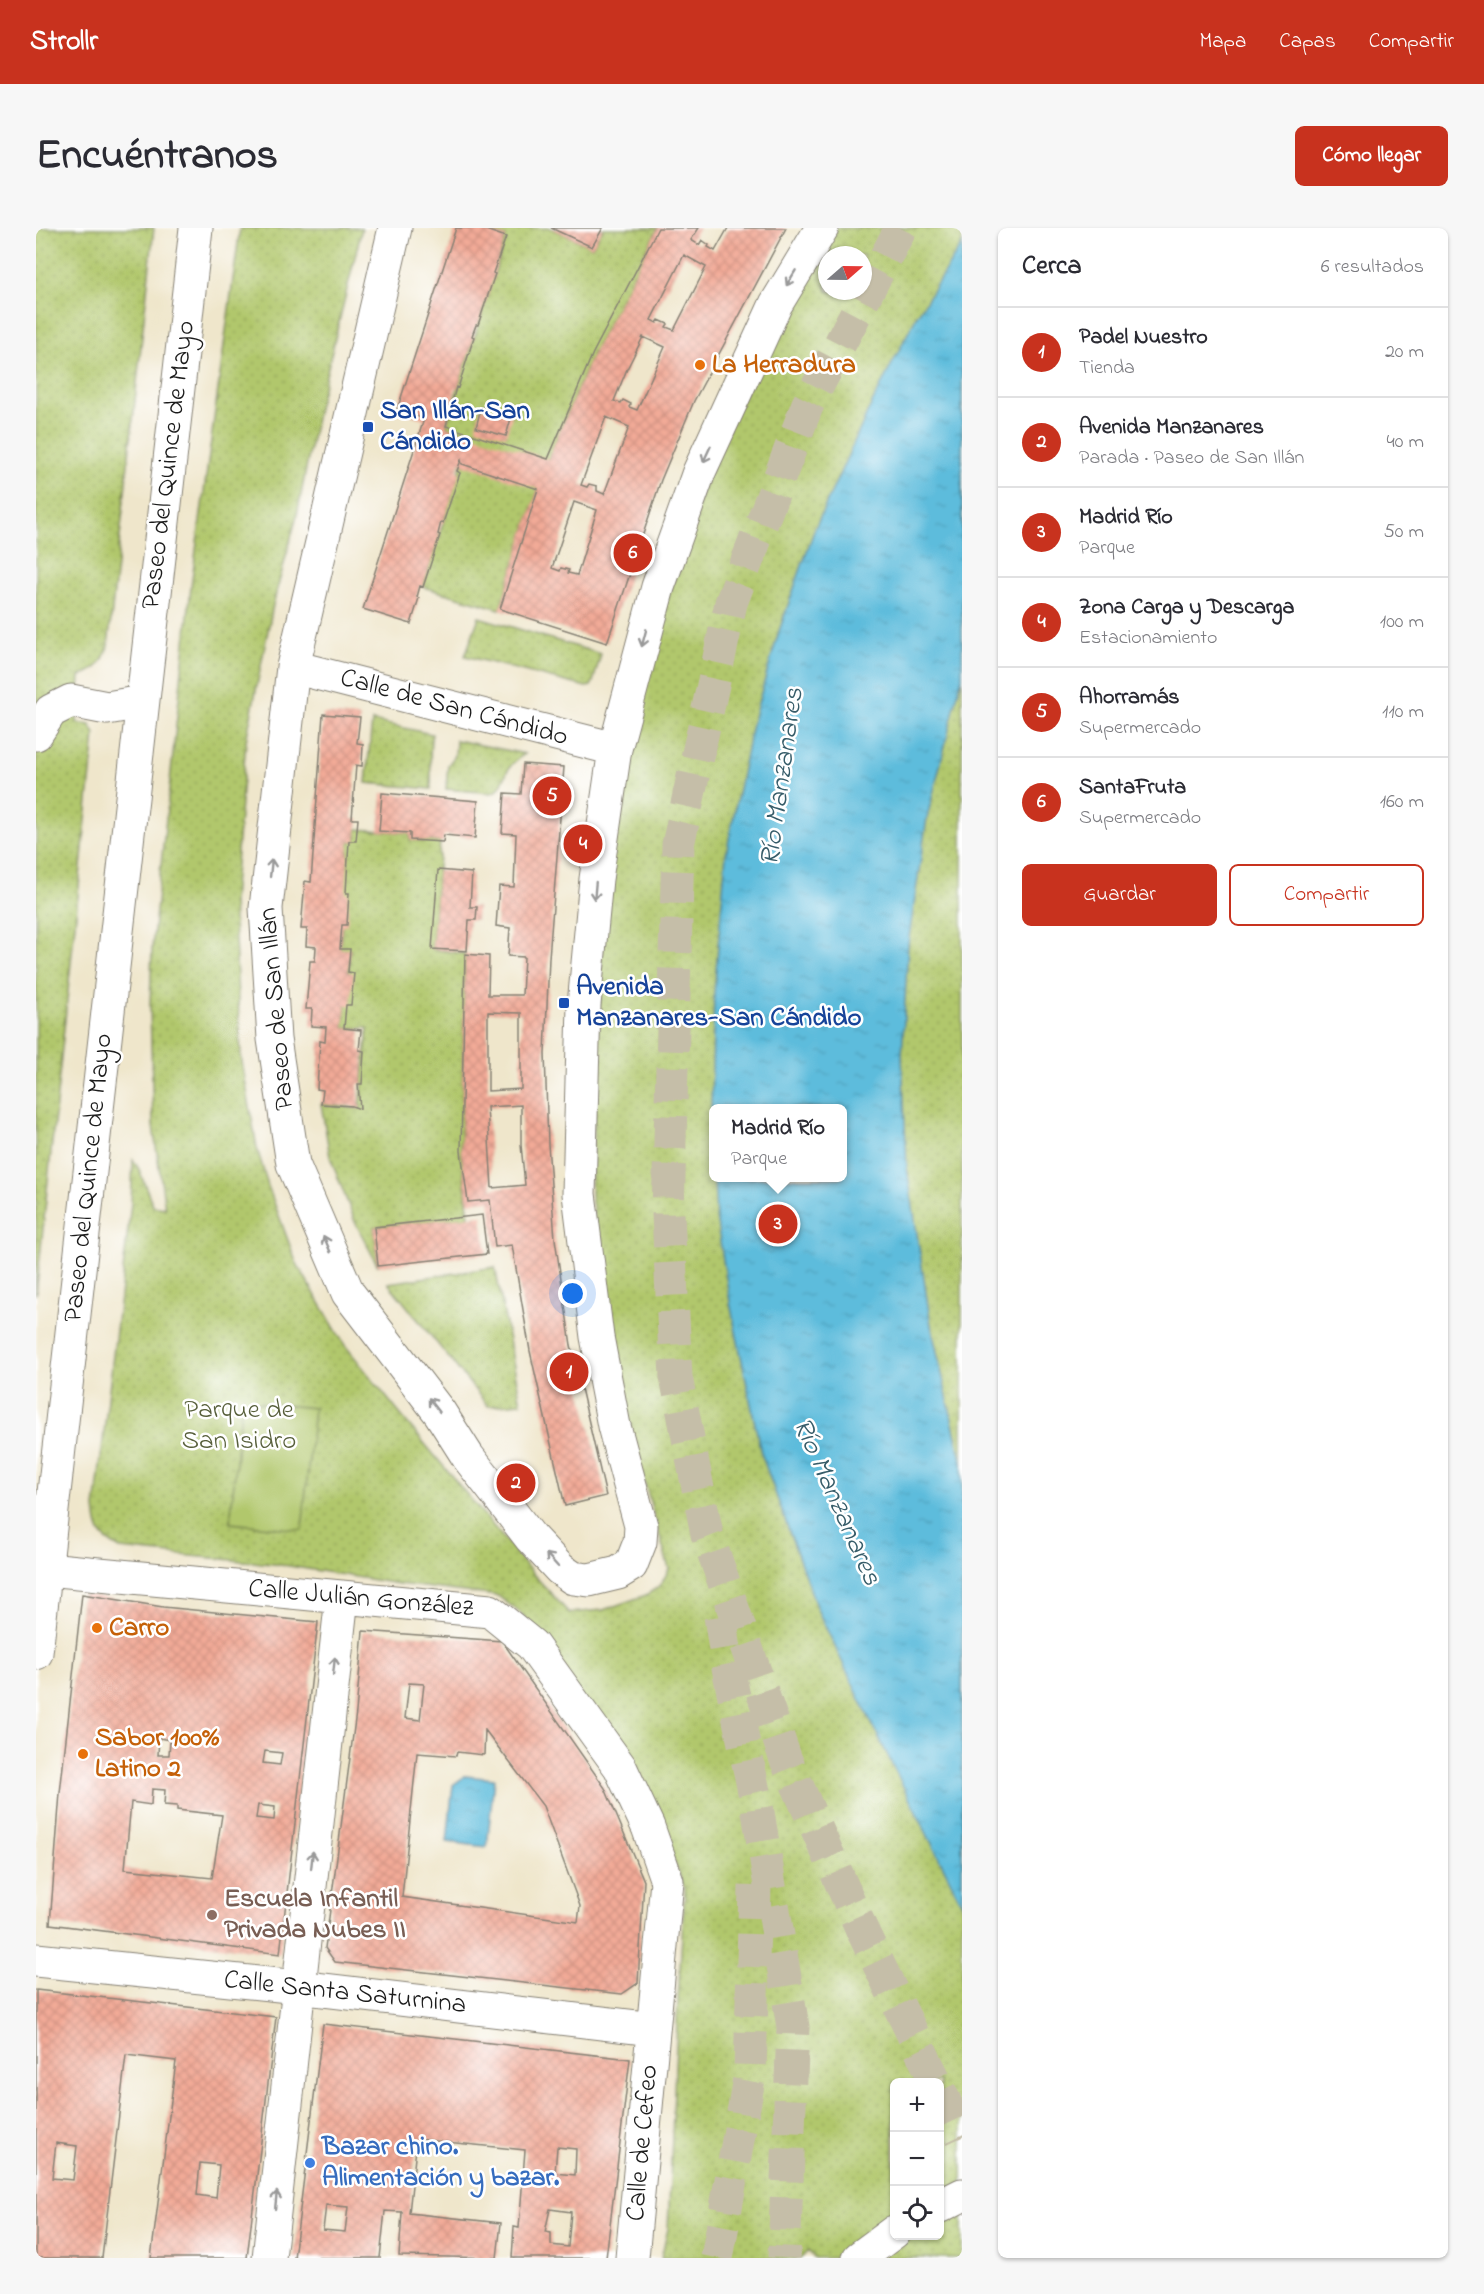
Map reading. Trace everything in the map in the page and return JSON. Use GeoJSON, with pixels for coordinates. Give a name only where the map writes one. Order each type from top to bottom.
{"type":"FeatureCollection","features":[{"type":"Feature","properties":{"kind":"street","name":"Paseo del Quince de Mayo"},"geometry":{"type":"LineString","coordinates":[[36,1653],[41,1568],[196,228]]}},
{"type":"Feature","properties":{"kind":"street","name":"Paseo de San Illán"},"geometry":{"type":"LineString","coordinates":[[395,228],[293,667],[266,908],[274,1039],[293,1164],[348,1293],[440,1413],[468,1457],[531,1538],[560,1569],[573,1578],[589,1580],[618,1573],[631,1565],[640,1542],[641,1526],[614,1426],[597,1337],[579,1194],[584,1005],[596,879],[615,749]]}},
{"type":"Feature","properties":{"kind":"street"},"geometry":{"type":"LineString","coordinates":[[615,749],[658,586],[699,472],[776,304],[822,228]]}},
{"type":"Feature","properties":{"kind":"street","name":"Calle de San Cándido"},"geometry":{"type":"LineString","coordinates":[[293,667],[615,749]]}},
{"type":"Feature","properties":{"kind":"street"},"geometry":{"type":"LineString","coordinates":[[36,734],[51,711],[71,701],[107,708],[142,702]]}},
{"type":"Feature","properties":{"kind":"street","name":"Calle Julián González"},"geometry":{"type":"LineString","coordinates":[[41,1568],[490,1611],[532,1645],[576,1705],[620,1767],[648,1827],[667,1881],[653,2029]]}},
{"type":"Feature","properties":{"kind":"street"},"geometry":{"type":"LineString","coordinates":[[269,2258],[342,1597]]}},
{"type":"Feature","properties":{"kind":"street","name":"Calle Santa Saturnina"},"geometry":{"type":"LineString","coordinates":[[36,1960],[298,1987],[653,2029]]}},
{"type":"Feature","properties":{"kind":"street","name":"Calle de Cefeo"},"geometry":{"type":"LineString","coordinates":[[632,2258],[653,2029]]}},
{"type":"Feature","properties":{"kind":"street"},"geometry":{"type":"LineString","coordinates":[[944,2204],[962,2195]]}},
{"type":"Feature","properties":{"kind":"street"},"geometry":{"type":"LineString","coordinates":[[859,2258],[890,2234]]}},
{"type":"Feature","properties":{"kind":"green space"},"geometry":{"type":"Polygon","coordinates":[[[36,228],[154,228],[108,646],[98,665],[80,676],[77,723],[90,725],[95,734],[36,1295],[36,228]]]}},
{"type":"Feature","properties":{"kind":"green space","name":"Parque de San Isidro"},"geometry":{"type":"Polygon","coordinates":[[[240,228],[362,228],[318,408],[297,515],[273,605],[246,741],[233,901],[241,1056],[257,1148],[268,1186],[296,1262],[344,1344],[534,1575],[569,1613],[603,1610],[646,1595],[660,1586],[669,1569],[621,1399],[591,1195],[605,878],[649,656],[711,463],[774,333],[818,258],[818,300],[872,300],[872,246],[825,246],[836,228],[962,228],[962,2258],[815,2258],[808,2251],[801,2258],[661,2258],[668,2229],[685,1889],[650,1800],[523,1615],[498,1596],[399,1584],[283,1565],[120,1549],[100,1533],[95,1508],[131,1203],[133,1160],[139,1169],[153,1206],[165,1208],[153,1126],[150,1005],[152,948],[191,587],[240,228]]]}},
{"type":"Feature","properties":{"kind":"green space"},"geometry":{"type":"Polygon","coordinates":[[[477,228],[551,228],[592,247],[603,228],[658,228],[593,353],[548,459],[500,609],[423,587],[471,434],[446,426],[506,237],[477,228]]]}},
{"type":"Feature","properties":{"kind":"green space"},"geometry":{"type":"Polygon","coordinates":[[[479,617],[601,654],[591,686],[586,687],[465,656],[479,617]]]}},
{"type":"Feature","properties":{"kind":"green space"},"geometry":{"type":"Polygon","coordinates":[[[372,721],[432,734],[431,789],[366,783],[372,721]]]}},
{"type":"Feature","properties":{"kind":"green space"},"geometry":{"type":"Polygon","coordinates":[[[456,740],[525,754],[512,765],[498,789],[491,793],[446,789],[448,765],[455,756],[456,740]]]}},
{"type":"Feature","properties":{"kind":"green space"},"geometry":{"type":"Polygon","coordinates":[[[357,829],[410,833],[410,840],[440,842],[432,949],[465,954],[461,1151],[469,1217],[374,1227],[378,1266],[355,1222],[330,1157],[321,1104],[360,1109],[368,1028],[344,1028],[350,950],[340,949],[349,841],[356,841],[357,829]]]}},
{"type":"Feature","properties":{"kind":"green space"},"geometry":{"type":"Polygon","coordinates":[[[495,1267],[521,1403],[488,1406],[388,1283],[495,1267]]]}},
{"type":"Feature","properties":{"kind":"green space"},"geometry":{"type":"Polygon","coordinates":[[[242,1401],[314,1408],[302,1530],[230,1523],[242,1401]]]}},
{"type":"Feature","properties":{"kind":"water","name":"Río Manzanares"},"geometry":{"type":"Polygon","coordinates":[[[962,244],[962,677],[927,818],[908,944],[902,1056],[907,1168],[931,1325],[962,1464],[962,1904],[817,1609],[761,1453],[731,1308],[716,1217],[714,1182],[847,1182],[847,1104],[711,1104],[714,993],[726,854],[752,724],[779,631],[815,528],[870,407],[916,317],[962,244]]]}},
{"type":"Feature","properties":{"kind":"water"},"geometry":{"type":"Polygon","coordinates":[[[465,1776],[494,1779],[487,1847],[447,1842],[453,1785],[465,1776]]]}},
{"type":"Feature","properties":{"kind":"building"},"geometry":{"type":"Polygon","coordinates":[[[456,228],[480,228],[506,237],[478,325],[472,336],[474,337],[458,388],[456,387],[446,426],[548,459],[593,353],[658,228],[699,228],[691,240],[699,245],[702,240],[715,251],[728,228],[786,228],[694,401],[661,480],[607,643],[500,609],[538,489],[462,464],[461,460],[457,471],[460,473],[443,523],[441,522],[438,534],[440,535],[423,587],[420,586],[411,624],[363,609],[424,419],[397,410],[456,228]],[[684,255],[651,320],[657,323],[659,320],[668,324],[666,327],[674,330],[706,267],[684,255]],[[643,337],[614,401],[621,403],[623,400],[631,404],[629,407],[637,410],[665,347],[643,337]],[[606,417],[581,485],[597,486],[597,491],[604,494],[629,427],[606,417]],[[574,502],[552,568],[560,571],[561,568],[569,570],[568,573],[577,575],[597,510],[574,502]]]}},
{"type":"Feature","properties":{"kind":"building"},"geometry":{"type":"Polygon","coordinates":[[[551,228],[603,228],[592,247],[551,228]]]}},
{"type":"Feature","properties":{"kind":"building"},"geometry":{"type":"Polygon","coordinates":[[[481,407],[512,415],[506,436],[476,428],[481,407]]]}},
{"type":"Feature","properties":{"kind":"building"},"geometry":{"type":"Polygon","coordinates":[[[323,714],[360,717],[357,743],[363,744],[362,766],[356,765],[352,819],[358,819],[356,841],[349,841],[347,925],[342,925],[340,949],[350,949],[348,972],[354,973],[351,1005],[346,1005],[344,1028],[361,1030],[359,1050],[364,1051],[362,1084],[358,1084],[360,1109],[352,1106],[321,1104],[323,1090],[317,1089],[320,1041],[325,1042],[326,1027],[311,1026],[312,1009],[306,1009],[310,961],[315,961],[316,947],[306,946],[307,929],[301,929],[305,881],[311,882],[323,714]]]}},
{"type":"Feature","properties":{"kind":"building"},"geometry":{"type":"Polygon","coordinates":[[[523,764],[564,767],[549,958],[545,1054],[548,1144],[555,1239],[571,1345],[606,1496],[565,1506],[530,1351],[512,1245],[495,1247],[490,1200],[468,1202],[461,1151],[465,954],[489,956],[488,995],[522,995],[524,957],[508,956],[510,928],[496,926],[499,886],[514,887],[516,834],[502,833],[505,793],[521,794],[523,764]],[[488,1012],[488,1091],[521,1089],[521,1013],[488,1012]],[[521,1105],[487,1107],[492,1188],[525,1185],[521,1145],[521,1105]]]}},
{"type":"Feature","properties":{"kind":"building"},"geometry":{"type":"Polygon","coordinates":[[[382,793],[478,801],[475,838],[444,835],[443,842],[410,840],[410,833],[379,831],[382,793]]]}},
{"type":"Feature","properties":{"kind":"building"},"geometry":{"type":"Polygon","coordinates":[[[438,870],[472,873],[470,907],[477,907],[476,920],[469,920],[467,951],[432,949],[438,870]]]}},
{"type":"Feature","properties":{"kind":"building"},"geometry":{"type":"Polygon","coordinates":[[[482,1215],[487,1254],[378,1266],[374,1227],[482,1215]]]}},
{"type":"Feature","properties":{"kind":"building"},"geometry":{"type":"Polygon","coordinates":[[[82,1594],[163,1607],[318,1622],[280,1954],[50,1924],[60,1793],[82,1594]],[[159,1738],[158,1755],[169,1755],[170,1740],[159,1738]],[[265,1751],[263,1763],[280,1765],[282,1753],[265,1751]],[[152,1789],[151,1805],[131,1802],[125,1869],[212,1878],[222,1815],[177,1810],[177,1806],[164,1805],[165,1790],[152,1789]],[[258,1805],[256,1818],[274,1820],[275,1807],[258,1805]]]}},
{"type":"Feature","properties":{"kind":"building"},"geometry":{"type":"Polygon","coordinates":[[[363,1631],[502,1641],[605,1788],[644,1881],[638,1983],[622,1994],[335,1962],[325,1948],[356,1712],[363,1631]],[[409,1683],[405,1718],[420,1720],[424,1684],[409,1683]],[[485,1730],[484,1755],[457,1752],[456,1756],[417,1753],[402,1897],[578,1922],[580,1906],[543,1806],[485,1730]]]}},
{"type":"Feature","properties":{"kind":"building"},"geometry":{"type":"Polygon","coordinates":[[[36,1990],[276,2017],[247,2258],[151,2258],[176,2061],[126,2055],[102,2258],[36,2258],[36,1990]],[[56,2143],[52,2178],[73,2180],[77,2146],[56,2143]],[[200,2163],[197,2195],[216,2198],[219,2165],[200,2163]]]}},
{"type":"Feature","properties":{"kind":"building"},"geometry":{"type":"Polygon","coordinates":[[[323,2024],[630,2059],[606,2258],[512,2258],[514,2227],[519,2228],[525,2150],[417,2139],[409,2213],[501,2223],[497,2258],[399,2256],[402,2212],[385,2211],[380,2258],[294,2258],[323,2024]],[[557,2147],[555,2173],[575,2175],[576,2149],[557,2147]],[[326,2205],[323,2230],[345,2232],[348,2207],[326,2205]],[[550,2209],[545,2232],[551,2233],[551,2245],[568,2247],[571,2212],[550,2209]]]}},
{"type":"Feature","properties":{"kind":"tunnel"},"geometry":{"type":"LineString","coordinates":[[901,228],[807,406],[731,603],[678,845],[668,1214],[676,1377],[707,1534],[786,1760],[862,1930],[934,2078]]}},
{"type":"Feature","properties":{"kind":"tunnel"},"geometry":{"type":"LineString","coordinates":[[720,1616],[727,1663],[757,1806],[793,2027],[784,2258]]}},
{"type":"Feature","properties":{"kind":"tunnel"},"geometry":{"type":"LineString","coordinates":[[717,2258],[750,2073],[755,1886]]}},
{"type":"Feature","properties":{"kind":"tunnel"},"geometry":{"type":"LineString","coordinates":[[944,2099],[962,2137]]}},
{"type":"Feature","properties":{"kind":"place","name":"La Herradura"},"geometry":{"type":"Point","coordinates":[700,365]}},
{"type":"Feature","properties":{"kind":"place","name":"San Illán-San Cándido"},"geometry":{"type":"Point","coordinates":[368,427]}},
{"type":"Feature","properties":{"kind":"place","name":"SantaFruta"},"geometry":{"type":"Point","coordinates":[633,553]}},
{"type":"Feature","properties":{"kind":"place","name":"Ahorramás"},"geometry":{"type":"Point","coordinates":[552,796]}},
{"type":"Feature","properties":{"kind":"place","name":"Zona Carga y Descarga"},"geometry":{"type":"Point","coordinates":[583,844]}},
{"type":"Feature","properties":{"kind":"place","name":"Avenida Manzanares-San Cándido"},"geometry":{"type":"Point","coordinates":[564,1003]}},
{"type":"Feature","properties":{"kind":"place","name":"Madrid Río"},"geometry":{"type":"Point","coordinates":[778,1224]}},
{"type":"Feature","properties":{"kind":"place","name":"Padel Nuestro"},"geometry":{"type":"Point","coordinates":[569,1372]}},
{"type":"Feature","properties":{"kind":"place","name":"Avenida Manzanares"},"geometry":{"type":"Point","coordinates":[516,1483]}},
{"type":"Feature","properties":{"kind":"place","name":"Carro"},"geometry":{"type":"Point","coordinates":[97,1628]}},
{"type":"Feature","properties":{"kind":"place","name":"Sabor 100% Latino 2"},"geometry":{"type":"Point","coordinates":[83,1754]}},
{"type":"Feature","properties":{"kind":"place","name":"Escuela Infantil Privada Nubes II"},"geometry":{"type":"Point","coordinates":[212,1915]}},
{"type":"Feature","properties":{"kind":"place","name":"Bazar chino. Alimentación y bazar."},"geometry":{"type":"Point","coordinates":[310,2163]}}]}
